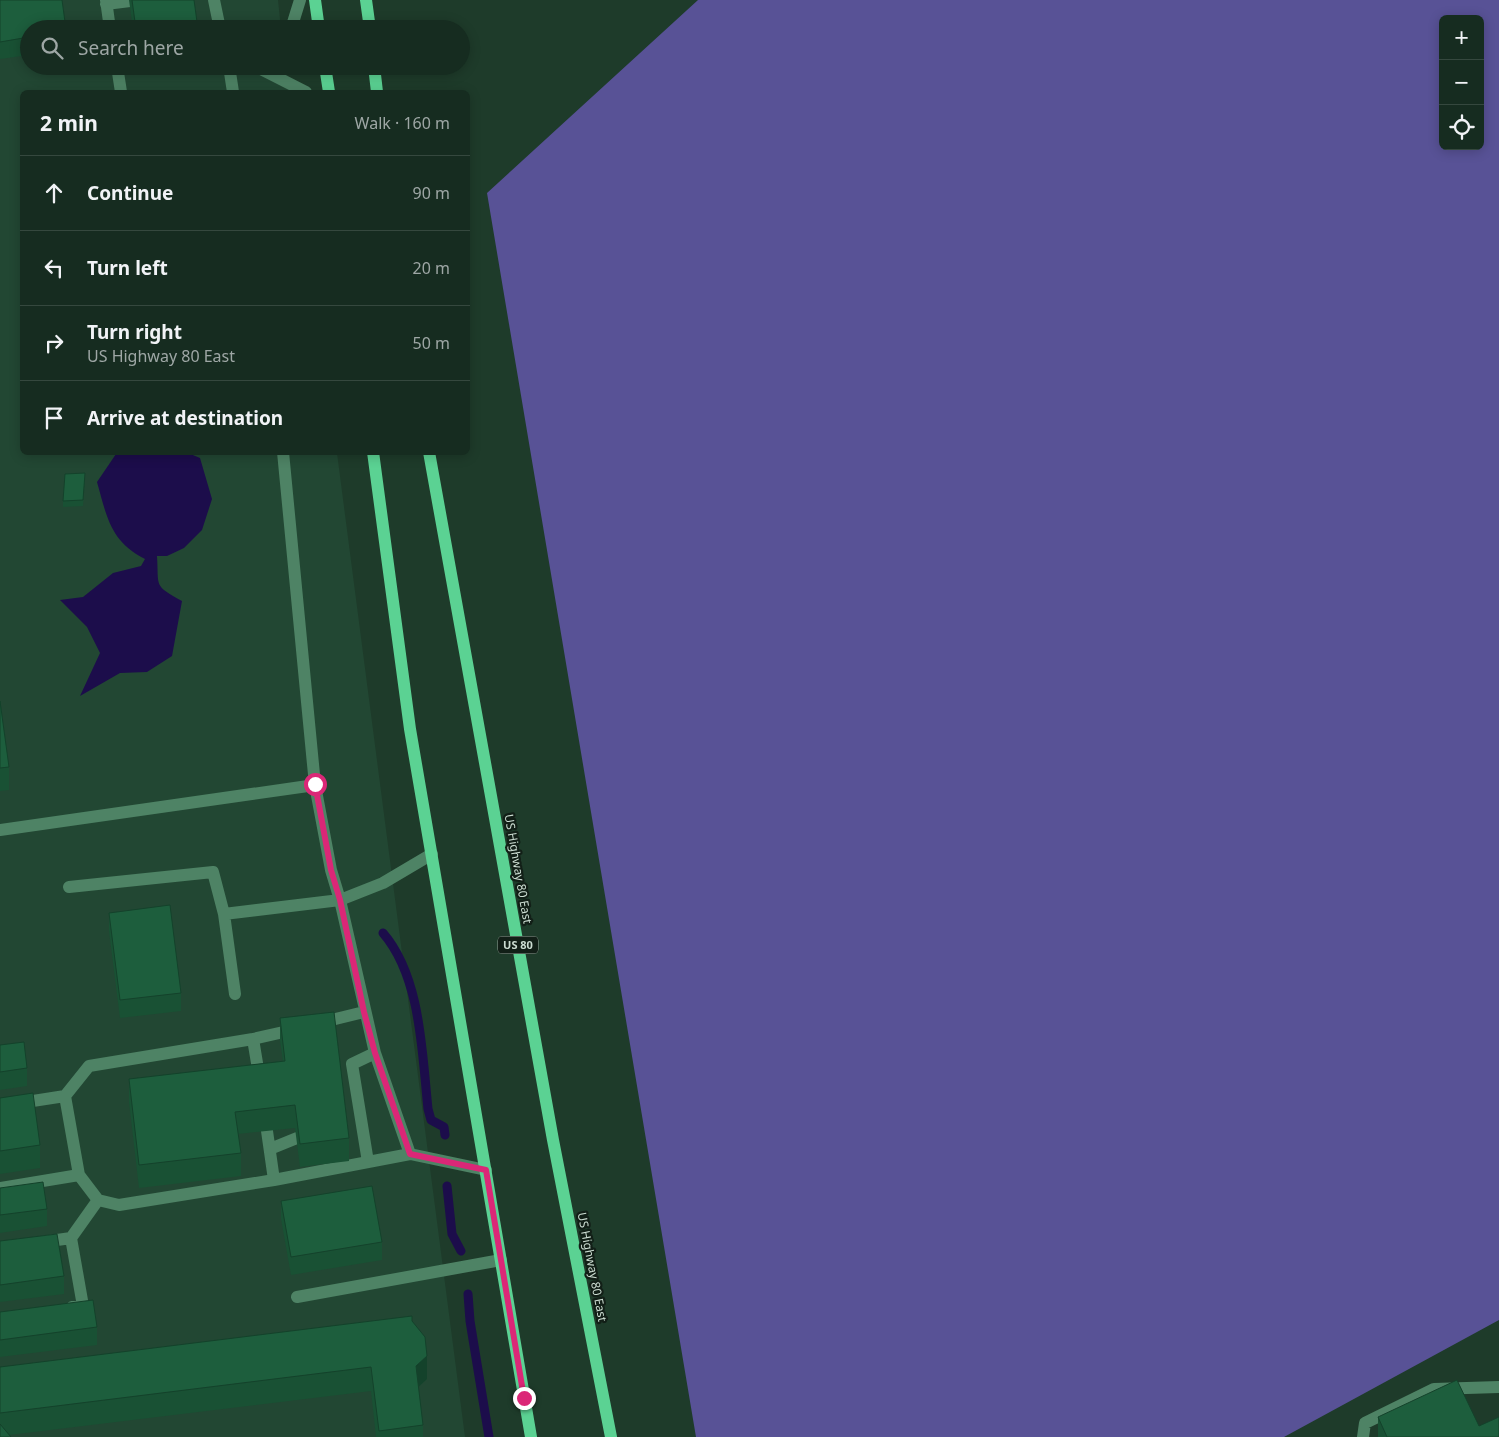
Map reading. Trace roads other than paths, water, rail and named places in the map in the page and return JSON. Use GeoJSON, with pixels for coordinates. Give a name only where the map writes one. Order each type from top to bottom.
{"type":"FeatureCollection","features":[{"type":"Feature","properties":{"kind":"main road"},"geometry":{"type":"LineString","coordinates":[[315,0],[318,20]]}},
{"type":"Feature","properties":{"kind":"main road"},"geometry":{"type":"LineString","coordinates":[[366,0],[369,20]]}},
{"type":"Feature","properties":{"kind":"main road"},"geometry":{"type":"LineString","coordinates":[[326,75],[328,90]]}},
{"type":"Feature","properties":{"kind":"main road"},"geometry":{"type":"LineString","coordinates":[[375,75],[377,90]]}},
{"type":"Feature","properties":{"kind":"main road"},"geometry":{"type":"LineString","coordinates":[[373,455],[410,729],[531,1437]]}},
{"type":"Feature","properties":{"kind":"main road","name":"US Highway 80 East"},"geometry":{"type":"LineString","coordinates":[[430,455],[551,1130],[611,1437]]}},
{"type":"Feature","properties":{"kind":"lane"},"geometry":{"type":"LineString","coordinates":[[214,0],[218,20]]}},
{"type":"Feature","properties":{"kind":"lane"},"geometry":{"type":"LineString","coordinates":[[294,20],[300,0]]}},
{"type":"Feature","properties":{"kind":"lane"},"geometry":{"type":"LineString","coordinates":[[109,20],[106,2],[130,2]]}},
{"type":"Feature","properties":{"kind":"lane"},"geometry":{"type":"LineString","coordinates":[[118,75],[121,90]]}},
{"type":"Feature","properties":{"kind":"lane"},"geometry":{"type":"LineString","coordinates":[[231,75],[233,90]]}},
{"type":"Feature","properties":{"kind":"lane"},"geometry":{"type":"LineString","coordinates":[[273,75],[302,90]]}},
{"type":"Feature","properties":{"kind":"lane"},"geometry":{"type":"LineString","coordinates":[[283,455],[315,784],[331,870],[340,900],[364,1012],[375,1053],[410,1154]]}},
{"type":"Feature","properties":{"kind":"lane"},"geometry":{"type":"LineString","coordinates":[[0,830],[315,784]]}},
{"type":"Feature","properties":{"kind":"lane"},"geometry":{"type":"LineString","coordinates":[[224,914],[340,900],[383,884],[432,854]]}},
{"type":"Feature","properties":{"kind":"lane"},"geometry":{"type":"LineString","coordinates":[[69,887],[213,872],[224,914],[235,994]]}},
{"type":"Feature","properties":{"kind":"lane"},"geometry":{"type":"LineString","coordinates":[[0,1106],[65,1096],[89,1066],[253,1039],[364,1012]]}},
{"type":"Feature","properties":{"kind":"lane"},"geometry":{"type":"LineString","coordinates":[[253,1039],[261,1087]]}},
{"type":"Feature","properties":{"kind":"lane"},"geometry":{"type":"LineString","coordinates":[[338,1071],[375,1053]]}},
{"type":"Feature","properties":{"kind":"lane"},"geometry":{"type":"LineString","coordinates":[[352,1064],[368,1162]]}},
{"type":"Feature","properties":{"kind":"lane"},"geometry":{"type":"LineString","coordinates":[[65,1096],[79,1175],[98,1200],[119,1205],[274,1180],[410,1154],[486,1170]]}},
{"type":"Feature","properties":{"kind":"lane"},"geometry":{"type":"LineString","coordinates":[[344,1118],[360,1111]]}},
{"type":"Feature","properties":{"kind":"lane"},"geometry":{"type":"LineString","coordinates":[[267,1131],[274,1180]]}},
{"type":"Feature","properties":{"kind":"lane"},"geometry":{"type":"LineString","coordinates":[[270,1149],[297,1138]]}},
{"type":"Feature","properties":{"kind":"lane"},"geometry":{"type":"LineString","coordinates":[[0,1188],[79,1175]]}},
{"type":"Feature","properties":{"kind":"lane"},"geometry":{"type":"LineString","coordinates":[[56,1310],[83,1306],[71,1238],[98,1200]]}},
{"type":"Feature","properties":{"kind":"lane"},"geometry":{"type":"LineString","coordinates":[[26,1245],[71,1238]]}},
{"type":"Feature","properties":{"kind":"lane"},"geometry":{"type":"LineString","coordinates":[[297,1297],[501,1260]]}},
{"type":"Feature","properties":{"kind":"lane"},"geometry":{"type":"LineString","coordinates":[[1363,1437],[1365,1423],[1434,1389],[1499,1387]]}},
{"type":"Feature","properties":{"kind":"waterway"},"geometry":{"type":"LineString","coordinates":[[383,933],[396,951],[412,993],[418,1016],[428,1109],[431,1120],[444,1127],[445,1135]]}},
{"type":"Feature","properties":{"kind":"waterway"},"geometry":{"type":"LineString","coordinates":[[447,1186],[452,1234],[461,1251]]}},
{"type":"Feature","properties":{"kind":"waterway"},"geometry":{"type":"LineString","coordinates":[[468,1294],[470,1321],[489,1437]]}}]}
